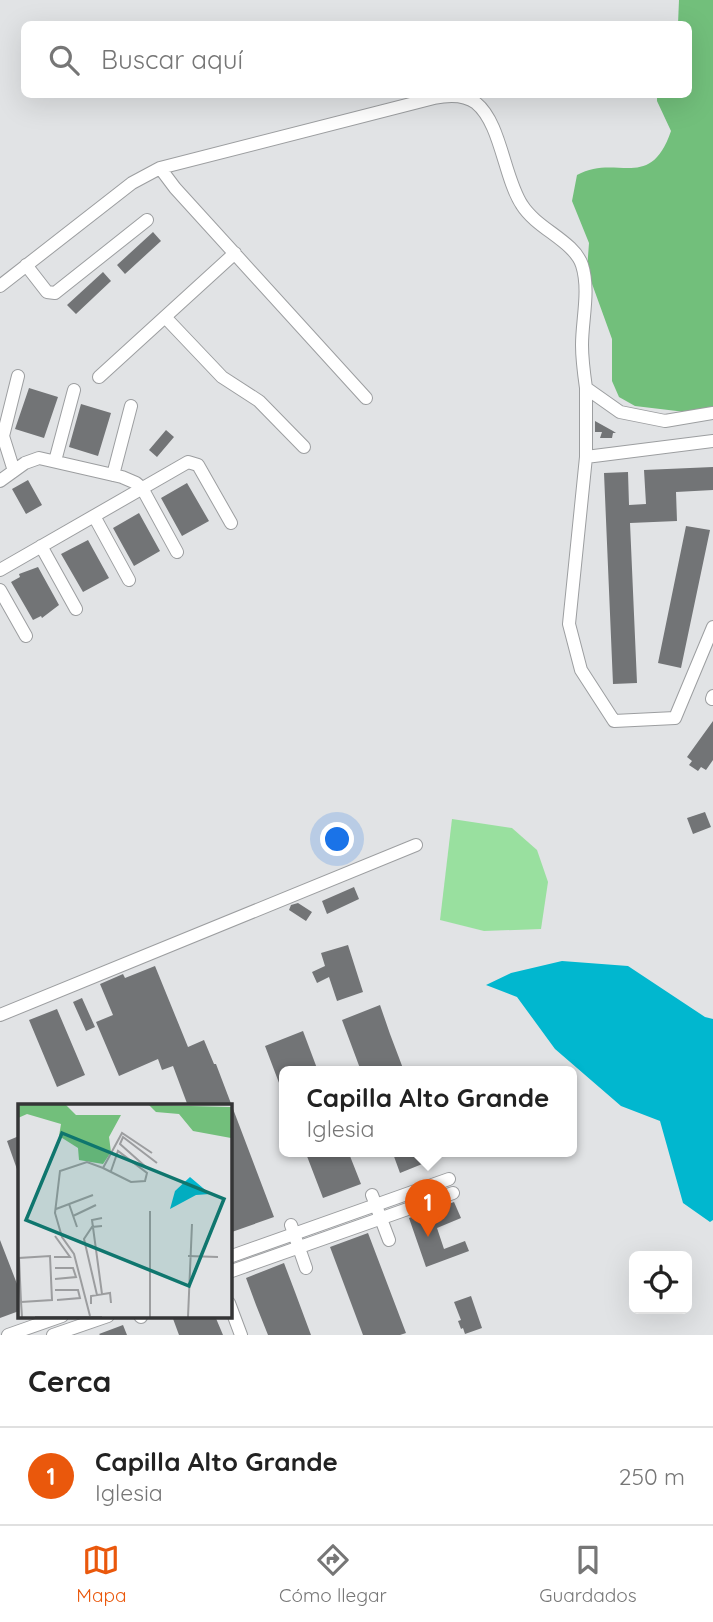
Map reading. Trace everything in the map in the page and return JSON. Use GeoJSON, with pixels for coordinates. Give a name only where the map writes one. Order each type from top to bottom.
{"type":"FeatureCollection","features":[{"type":"Feature","properties":{"kind":"street"},"geometry":{"type":"LineString","coordinates":[[0,286],[132,183],[160,168],[435,98]]}},
{"type":"Feature","properties":{"kind":"street"},"geometry":{"type":"LineString","coordinates":[[460,98],[476,104],[485,115],[521,204],[538,224],[575,253],[582,265],[585,286],[582,345],[586,388],[586,457],[569,624],[581,670],[614,721],[675,718],[713,627]]}},
{"type":"Feature","properties":{"kind":"street"},"geometry":{"type":"LineString","coordinates":[[160,168],[175,188],[366,398]]}},
{"type":"Feature","properties":{"kind":"street"},"geometry":{"type":"LineString","coordinates":[[26,265],[47,292],[55,293],[147,220]]}},
{"type":"Feature","properties":{"kind":"street"},"geometry":{"type":"LineString","coordinates":[[99,377],[235,253]]}},
{"type":"Feature","properties":{"kind":"street"},"geometry":{"type":"LineString","coordinates":[[165,317],[222,377],[260,401],[304,447]]}},
{"type":"Feature","properties":{"kind":"street"},"geometry":{"type":"LineString","coordinates":[[14,471],[3,436],[18,376]]}},
{"type":"Feature","properties":{"kind":"street"},"geometry":{"type":"LineString","coordinates":[[586,388],[620,412],[665,421],[713,413]]}},
{"type":"Feature","properties":{"kind":"street"},"geometry":{"type":"LineString","coordinates":[[55,461],[74,390]]}},
{"type":"Feature","properties":{"kind":"street"},"geometry":{"type":"LineString","coordinates":[[113,475],[131,406]]}},
{"type":"Feature","properties":{"kind":"street"},"geometry":{"type":"LineString","coordinates":[[586,457],[713,441]]}},
{"type":"Feature","properties":{"kind":"street"},"geometry":{"type":"LineString","coordinates":[[0,481],[32,459],[43,458],[129,479],[142,488],[177,552]]}},
{"type":"Feature","properties":{"kind":"street"},"geometry":{"type":"LineString","coordinates":[[0,569],[191,462],[198,465],[231,523]]}},
{"type":"Feature","properties":{"kind":"street"},"geometry":{"type":"LineString","coordinates":[[94,516],[129,580]]}},
{"type":"Feature","properties":{"kind":"street"},"geometry":{"type":"LineString","coordinates":[[41,546],[76,608]]}},
{"type":"Feature","properties":{"kind":"street"},"geometry":{"type":"LineString","coordinates":[[0,590],[26,636]]}},
{"type":"Feature","properties":{"kind":"street"},"geometry":{"type":"LineString","coordinates":[[0,1015],[416,845]]}},
{"type":"Feature","properties":{"kind":"street"},"geometry":{"type":"LineString","coordinates":[[231,1256],[292,1229],[374,1200],[449,1180]]}},
{"type":"Feature","properties":{"kind":"street"},"geometry":{"type":"LineString","coordinates":[[231,1271],[453,1193]]}},
{"type":"Feature","properties":{"kind":"street"},"geometry":{"type":"LineString","coordinates":[[374,1200],[389,1240]]}},
{"type":"Feature","properties":{"kind":"street"},"geometry":{"type":"LineString","coordinates":[[292,1229],[306,1268]]}},
{"type":"Feature","properties":{"kind":"street"},"geometry":{"type":"LineString","coordinates":[[231,1308],[241,1335]]}},
{"type":"Feature","properties":{"kind":"street"},"geometry":{"type":"LineString","coordinates":[[8,1335],[51,1318]]}},
{"type":"Feature","properties":{"kind":"street"},"geometry":{"type":"LineString","coordinates":[[55,1335],[102,1318]]}},
{"type":"Feature","properties":{"kind":"green space"},"geometry":{"type":"Polygon","coordinates":[[[679,0],[713,0],[713,409],[702,414],[635,406],[619,397],[612,381],[612,339],[587,270],[589,243],[572,201],[577,175],[591,169],[642,166],[653,161],[663,150],[671,131],[657,98],[692,98],[692,21],[678,21],[679,0]]]}},
{"type":"Feature","properties":{"kind":"green space"},"geometry":{"type":"Polygon","coordinates":[[[452,819],[512,828],[537,850],[548,882],[541,929],[484,931],[440,920],[452,819]]]}},
{"type":"Feature","properties":{"kind":"water"},"geometry":{"type":"Polygon","coordinates":[[[562,961],[628,966],[705,1017],[713,1019],[713,1220],[710,1222],[683,1203],[660,1121],[621,1106],[555,1049],[517,997],[486,985],[511,973],[562,961]]]}},
{"type":"Feature","properties":{"kind":"building"},"geometry":{"type":"Polygon","coordinates":[[[153,232],[161,241],[125,274],[117,265],[153,232]]]}},
{"type":"Feature","properties":{"kind":"building"},"geometry":{"type":"Polygon","coordinates":[[[103,272],[111,281],[76,314],[67,305],[103,272]]]}},
{"type":"Feature","properties":{"kind":"building"},"geometry":{"type":"Polygon","coordinates":[[[29,388],[58,397],[44,438],[15,429],[29,388]]]}},
{"type":"Feature","properties":{"kind":"building"},"geometry":{"type":"Polygon","coordinates":[[[81,404],[111,413],[98,456],[69,447],[81,404]]]}},
{"type":"Feature","properties":{"kind":"building"},"geometry":{"type":"Polygon","coordinates":[[[595,421],[616,433],[613,433],[612,438],[600,438],[602,432],[595,432],[595,421]]]}},
{"type":"Feature","properties":{"kind":"building"},"geometry":{"type":"Polygon","coordinates":[[[166,430],[174,437],[157,457],[149,450],[166,430]]]}},
{"type":"Feature","properties":{"kind":"building"},"geometry":{"type":"Polygon","coordinates":[[[713,467],[713,490],[676,492],[677,521],[630,523],[637,683],[613,684],[604,473],[628,472],[629,505],[646,504],[644,470],[713,467]]]}},
{"type":"Feature","properties":{"kind":"building"},"geometry":{"type":"Polygon","coordinates":[[[28,480],[42,505],[26,514],[12,489],[28,480]]]}},
{"type":"Feature","properties":{"kind":"building"},"geometry":{"type":"Polygon","coordinates":[[[187,483],[209,521],[182,536],[161,498],[187,483]]]}},
{"type":"Feature","properties":{"kind":"building"},"geometry":{"type":"Polygon","coordinates":[[[139,513],[160,551],[134,566],[113,528],[139,513]]]}},
{"type":"Feature","properties":{"kind":"building"},"geometry":{"type":"Polygon","coordinates":[[[686,526],[710,530],[681,668],[658,663],[686,526]]]}},
{"type":"Feature","properties":{"kind":"building"},"geometry":{"type":"Polygon","coordinates":[[[88,540],[109,578],[83,592],[61,554],[88,540]]]}},
{"type":"Feature","properties":{"kind":"building"},"geometry":{"type":"Polygon","coordinates":[[[38,567],[59,605],[42,618],[41,616],[33,620],[11,582],[20,577],[19,574],[38,567]]]}},
{"type":"Feature","properties":{"kind":"building"},"geometry":{"type":"Polygon","coordinates":[[[713,721],[713,760],[706,770],[701,767],[698,771],[689,765],[692,761],[687,757],[713,721]]]}},
{"type":"Feature","properties":{"kind":"building"},"geometry":{"type":"Polygon","coordinates":[[[705,812],[711,827],[693,834],[687,818],[705,812]]]}},
{"type":"Feature","properties":{"kind":"building"},"geometry":{"type":"Polygon","coordinates":[[[354,887],[359,899],[327,914],[322,901],[354,887]]]}},
{"type":"Feature","properties":{"kind":"building"},"geometry":{"type":"Polygon","coordinates":[[[298,903],[312,912],[306,921],[289,910],[291,905],[298,903]]]}},
{"type":"Feature","properties":{"kind":"building"},"geometry":{"type":"Polygon","coordinates":[[[348,945],[363,992],[337,1001],[329,977],[317,983],[312,972],[325,966],[321,953],[348,945]]]}},
{"type":"Feature","properties":{"kind":"building"},"geometry":{"type":"Polygon","coordinates":[[[155,966],[188,1047],[204,1040],[216,1064],[274,1217],[231,1232],[231,1104],[187,1104],[173,1066],[162,1070],[158,1059],[119,1076],[96,1022],[113,1015],[100,984],[123,974],[125,978],[155,966]]]}},
{"type":"Feature","properties":{"kind":"building"},"geometry":{"type":"Polygon","coordinates":[[[82,998],[95,1027],[86,1031],[73,1002],[82,998]]]}},
{"type":"Feature","properties":{"kind":"building"},"geometry":{"type":"Polygon","coordinates":[[[380,1005],[402,1066],[359,1066],[342,1020],[380,1005]]]}},
{"type":"Feature","properties":{"kind":"building"},"geometry":{"type":"Polygon","coordinates":[[[57,1009],[85,1075],[57,1087],[29,1020],[57,1009]]]}},
{"type":"Feature","properties":{"kind":"building"},"geometry":{"type":"Polygon","coordinates":[[[303,1031],[316,1066],[279,1066],[279,1083],[265,1046],[303,1031]]]}},
{"type":"Feature","properties":{"kind":"building"},"geometry":{"type":"Polygon","coordinates":[[[18,1136],[18,1172],[7,1141],[18,1136]]]}},
{"type":"Feature","properties":{"kind":"building"},"geometry":{"type":"Polygon","coordinates":[[[307,1157],[350,1157],[361,1184],[323,1198],[307,1157]]]}},
{"type":"Feature","properties":{"kind":"building"},"geometry":{"type":"Polygon","coordinates":[[[394,1157],[437,1157],[437,1158],[400,1173],[394,1157]]]}},
{"type":"Feature","properties":{"kind":"building"},"geometry":{"type":"Polygon","coordinates":[[[454,1202],[461,1218],[437,1228],[444,1249],[465,1241],[469,1251],[426,1267],[409,1218],[454,1202]]]}},
{"type":"Feature","properties":{"kind":"building"},"geometry":{"type":"Polygon","coordinates":[[[368,1233],[406,1333],[363,1335],[330,1247],[368,1233]]]}},
{"type":"Feature","properties":{"kind":"building"},"geometry":{"type":"Polygon","coordinates":[[[0,1240],[18,1286],[18,1311],[0,1318],[0,1240]]]}},
{"type":"Feature","properties":{"kind":"building"},"geometry":{"type":"Polygon","coordinates":[[[284,1263],[311,1335],[268,1335],[256,1305],[246,1278],[284,1263]]]}},
{"type":"Feature","properties":{"kind":"building"},"geometry":{"type":"Polygon","coordinates":[[[471,1296],[482,1328],[465,1334],[458,1321],[461,1320],[454,1302],[471,1296]]]}},
{"type":"Feature","properties":{"kind":"building"},"geometry":{"type":"Polygon","coordinates":[[[173,1318],[216,1318],[223,1335],[179,1335],[173,1318]]]}},
{"type":"Feature","properties":{"kind":"building"},"geometry":{"type":"Polygon","coordinates":[[[123,1325],[127,1335],[99,1334],[123,1325]]]}},
{"type":"Feature","properties":{"kind":"place","name":"Capilla Alto Grande"},"geometry":{"type":"Point","coordinates":[428,1237]}}]}
